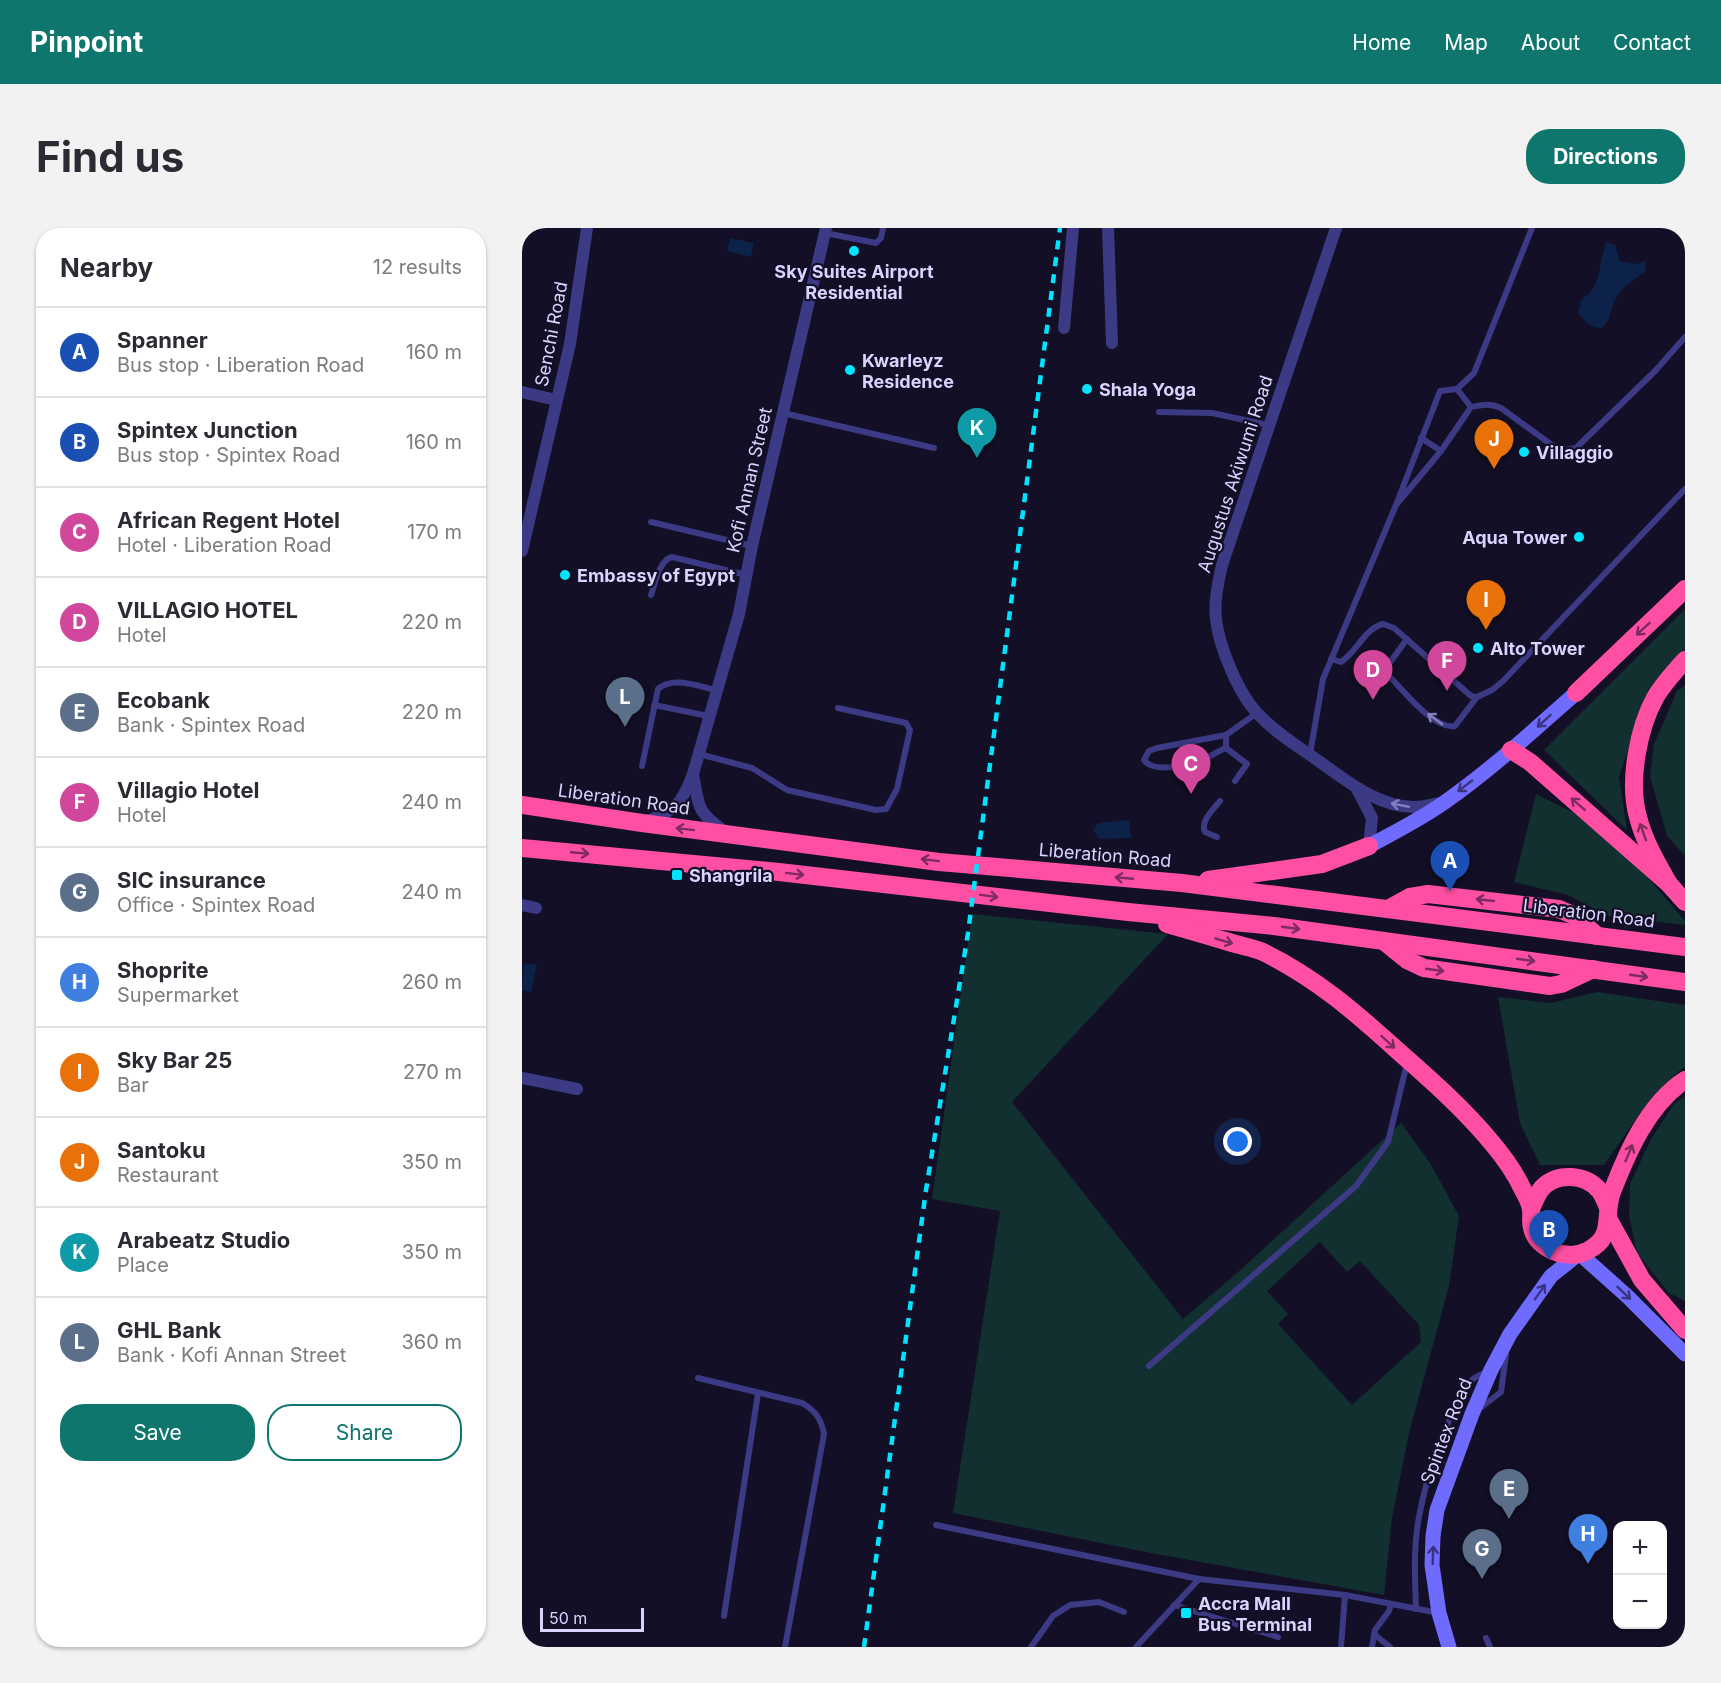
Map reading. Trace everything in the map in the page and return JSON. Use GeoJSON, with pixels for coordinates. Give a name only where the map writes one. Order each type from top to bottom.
{"type":"FeatureCollection","features":[{"type":"Feature","properties":{"kind":"highway"},"geometry":{"type":"LineString","coordinates":[[1576,693],[1685,589]]}},
{"type":"Feature","properties":{"kind":"highway"},"geometry":{"type":"LineString","coordinates":[[1669,884],[1644,837],[1637,815],[1634,773],[1637,753],[1656,696],[1685,660]]}},
{"type":"Feature","properties":{"kind":"highway"},"geometry":{"type":"LineString","coordinates":[[1511,750],[1530,762],[1669,884],[1685,902]]}},
{"type":"Feature","properties":{"kind":"highway","name":"Liberation Road"},"geometry":{"type":"LineString","coordinates":[[522,805],[939,862],[1182,883],[1390,908],[1410,897],[1428,894],[1559,909],[1575,916],[1597,936],[1685,947]]}},
{"type":"Feature","properties":{"kind":"highway"},"geometry":{"type":"LineString","coordinates":[[1182,883],[1322,864],[1369,846]]}},
{"type":"Feature","properties":{"kind":"highway"},"geometry":{"type":"LineString","coordinates":[[522,848],[778,872],[1128,912],[1274,926],[1685,982]]}},
{"type":"Feature","properties":{"kind":"highway"},"geometry":{"type":"LineString","coordinates":[[1128,912],[1261,951],[1345,1003],[1450,1097],[1493,1144],[1523,1189],[1531,1209],[1532,1228],[1541,1244],[1559,1254],[1578,1255],[1596,1245],[1605,1234],[1610,1195],[1636,1137],[1672,1089],[1685,1080]]}},
{"type":"Feature","properties":{"kind":"highway"},"geometry":{"type":"LineString","coordinates":[[1531,1209],[1540,1190],[1548,1183],[1568,1176],[1585,1180],[1598,1188],[1608,1214],[1642,1280],[1685,1330]]}},
{"type":"Feature","properties":{"kind":"main road"},"geometry":{"type":"LineString","coordinates":[[1369,846],[1408,826],[1445,802],[1511,750],[1576,693]]}},
{"type":"Feature","properties":{"kind":"main road"},"geometry":{"type":"LineString","coordinates":[[1578,1255],[1627,1296],[1685,1354]]}},
{"type":"Feature","properties":{"kind":"main road","name":"Spintex Road"},"geometry":{"type":"LineString","coordinates":[[1449,1647],[1439,1613],[1432,1565],[1437,1510],[1472,1414],[1510,1334],[1551,1276],[1578,1255]]}},
{"type":"Feature","properties":{"kind":"street","name":"Senchi Road"},"geometry":{"type":"LineString","coordinates":[[522,551],[570,344],[587,228]]}},
{"type":"Feature","properties":{"kind":"street"},"geometry":{"type":"LineString","coordinates":[[1064,328],[1072,228]]}},
{"type":"Feature","properties":{"kind":"street"},"geometry":{"type":"LineString","coordinates":[[1108,228],[1112,343]]}},
{"type":"Feature","properties":{"kind":"street","name":"Augustus Akiwumi Road"},"geometry":{"type":"LineString","coordinates":[[1336,228],[1222,565],[1216,590],[1216,621],[1237,683],[1257,713],[1286,739],[1357,789],[1387,802],[1416,807],[1445,802]]}},
{"type":"Feature","properties":{"kind":"street","name":"Kofi Annan Street"},"geometry":{"type":"LineString","coordinates":[[642,823],[674,809],[686,792],[693,774],[739,615],[752,546],[825,229]]}},
{"type":"Feature","properties":{"kind":"street"},"geometry":{"type":"LineString","coordinates":[[522,392],[556,400]]}},
{"type":"Feature","properties":{"kind":"street","name":"Kofi Annan Street"},"geometry":{"type":"LineString","coordinates":[[693,774],[697,804],[703,814],[728,834]]}},
{"type":"Feature","properties":{"kind":"street","name":"Augustus Akiwumi Road"},"geometry":{"type":"LineString","coordinates":[[1357,789],[1372,818],[1369,846]]}},
{"type":"Feature","properties":{"kind":"street"},"geometry":{"type":"LineString","coordinates":[[522,905],[536,908]]}},
{"type":"Feature","properties":{"kind":"street"},"geometry":{"type":"LineString","coordinates":[[522,1078],[576,1089]]}},
{"type":"Feature","properties":{"kind":"lane"},"geometry":{"type":"LineString","coordinates":[[825,229],[876,243],[881,238],[883,228]]}},
{"type":"Feature","properties":{"kind":"lane"},"geometry":{"type":"LineString","coordinates":[[1310,755],[1323,678],[1396,505],[1440,391],[1457,389],[1474,373],[1532,228]]}},
{"type":"Feature","properties":{"kind":"lane"},"geometry":{"type":"LineString","coordinates":[[1396,505],[1442,451],[1471,407],[1486,404],[1501,408],[1556,448],[1564,450],[1576,447],[1656,370],[1685,337]]}},
{"type":"Feature","properties":{"kind":"lane"},"geometry":{"type":"LineString","coordinates":[[1457,389],[1471,407]]}},
{"type":"Feature","properties":{"kind":"lane"},"geometry":{"type":"LineString","coordinates":[[783,412],[934,448]]}},
{"type":"Feature","properties":{"kind":"lane"},"geometry":{"type":"LineString","coordinates":[[1159,412],[1212,413],[1268,424]]}},
{"type":"Feature","properties":{"kind":"lane"},"geometry":{"type":"LineString","coordinates":[[1421,438],[1442,451]]}},
{"type":"Feature","properties":{"kind":"lane"},"geometry":{"type":"LineString","coordinates":[[1407,639],[1386,668],[1389,676],[1434,721],[1447,727],[1455,726],[1477,697],[1492,690],[1503,681],[1685,489]]}},
{"type":"Feature","properties":{"kind":"lane"},"geometry":{"type":"LineString","coordinates":[[651,522],[752,546]]}},
{"type":"Feature","properties":{"kind":"lane"},"geometry":{"type":"LineString","coordinates":[[651,595],[663,562],[667,558],[672,557],[747,575]]}},
{"type":"Feature","properties":{"kind":"lane"},"geometry":{"type":"LineString","coordinates":[[1331,659],[1341,662],[1350,656],[1373,628],[1383,624],[1394,628],[1471,696],[1477,697]]}},
{"type":"Feature","properties":{"kind":"lane"},"geometry":{"type":"LineString","coordinates":[[642,766],[658,688],[672,681],[716,690]]}},
{"type":"Feature","properties":{"kind":"lane"},"geometry":{"type":"LineString","coordinates":[[654,705],[708,716]]}},
{"type":"Feature","properties":{"kind":"lane"},"geometry":{"type":"LineString","coordinates":[[698,753],[752,768],[787,790],[876,810],[886,809],[897,789],[910,730],[906,723],[838,708]]}},
{"type":"Feature","properties":{"kind":"lane"},"geometry":{"type":"LineString","coordinates":[[1226,748],[1188,764],[1160,768],[1152,767],[1144,760],[1149,751],[1157,748],[1226,735],[1257,713]]}},
{"type":"Feature","properties":{"kind":"lane"},"geometry":{"type":"LineString","coordinates":[[1226,735],[1226,748]]}},
{"type":"Feature","properties":{"kind":"lane"},"geometry":{"type":"LineString","coordinates":[[1226,748],[1247,764],[1235,781]]}},
{"type":"Feature","properties":{"kind":"lane"},"geometry":{"type":"LineString","coordinates":[[1216,837],[1205,832],[1203,827],[1204,822],[1220,801]]}},
{"type":"Feature","properties":{"kind":"lane"},"geometry":{"type":"LineString","coordinates":[[1149,1366],[1356,1186],[1388,1142],[1408,1059]]}},
{"type":"Feature","properties":{"kind":"lane"},"geometry":{"type":"LineString","coordinates":[[1472,1414],[1501,1392],[1510,1334]]}},
{"type":"Feature","properties":{"kind":"lane"},"geometry":{"type":"LineString","coordinates":[[1416,1609],[1414,1559],[1418,1518],[1428,1479],[1451,1418],[1473,1379],[1491,1370]]}},
{"type":"Feature","properties":{"kind":"lane"},"geometry":{"type":"LineString","coordinates":[[698,1378],[802,1403],[818,1416],[824,1434],[785,1647]]}},
{"type":"Feature","properties":{"kind":"lane"},"geometry":{"type":"LineString","coordinates":[[724,1616],[758,1393]]}},
{"type":"Feature","properties":{"kind":"lane"},"geometry":{"type":"LineString","coordinates":[[936,1526],[1198,1579],[1345,1595],[1439,1613]]}},
{"type":"Feature","properties":{"kind":"lane"},"geometry":{"type":"LineString","coordinates":[[1136,1647],[1198,1579]]}},
{"type":"Feature","properties":{"kind":"lane"},"geometry":{"type":"LineString","coordinates":[[1341,1647],[1345,1595]]}},
{"type":"Feature","properties":{"kind":"lane"},"geometry":{"type":"LineString","coordinates":[[1031,1647],[1053,1616],[1070,1605],[1100,1602],[1124,1612]]}},
{"type":"Feature","properties":{"kind":"lane"},"geometry":{"type":"LineString","coordinates":[[1372,1647],[1374,1634],[1391,1604]]}},
{"type":"Feature","properties":{"kind":"lane"},"geometry":{"type":"LineString","coordinates":[[1174,1605],[1278,1637]]}},
{"type":"Feature","properties":{"kind":"lane"},"geometry":{"type":"LineString","coordinates":[[1374,1634],[1390,1647]]}},
{"type":"Feature","properties":{"kind":"lane"},"geometry":{"type":"LineString","coordinates":[[1486,1638],[1490,1647]]}},
{"type":"Feature","properties":{"kind":"green space"},"geometry":{"type":"Polygon","coordinates":[[[1685,609],[1685,649],[1648,690],[1619,777],[1627,830],[1544,750],[1685,609]]]}},
{"type":"Feature","properties":{"kind":"green space"},"geometry":{"type":"Polygon","coordinates":[[[1685,685],[1685,856],[1667,836],[1650,776],[1654,744],[1677,691],[1685,685]]]}},
{"type":"Feature","properties":{"kind":"green space"},"geometry":{"type":"Polygon","coordinates":[[[1536,794],[1576,814],[1643,872],[1685,921],[1685,925],[1608,916],[1568,895],[1514,882],[1536,794]]]}},
{"type":"Feature","properties":{"kind":"green space"},"geometry":{"type":"Polygon","coordinates":[[[972,914],[1168,934],[1012,1102],[1183,1319],[1238,1272],[1401,1123],[1430,1163],[1459,1216],[1449,1286],[1409,1433],[1392,1518],[1384,1595],[1151,1553],[953,1513],[1000,1211],[932,1199],[972,914]],[[1320,1242],[1267,1291],[1288,1314],[1278,1324],[1352,1405],[1421,1342],[1419,1325],[1360,1261],[1347,1272],[1320,1242]]]}},
{"type":"Feature","properties":{"kind":"green space"},"geometry":{"type":"Polygon","coordinates":[[[1597,992],[1685,1005],[1685,1067],[1641,1112],[1604,1165],[1540,1165],[1520,1123],[1498,997],[1551,1003],[1597,992]]]}},
{"type":"Feature","properties":{"kind":"green space"},"geometry":{"type":"Polygon","coordinates":[[[1685,1096],[1685,1301],[1669,1293],[1637,1253],[1629,1216],[1630,1184],[1651,1139],[1674,1104],[1685,1096]]]}},
{"type":"Feature","properties":{"kind":"water"},"geometry":{"type":"Polygon","coordinates":[[[730,238],[754,243],[751,257],[727,251],[730,238]]]}},
{"type":"Feature","properties":{"kind":"water"},"geometry":{"type":"Polygon","coordinates":[[[1606,242],[1615,245],[1620,261],[1636,264],[1646,261],[1645,272],[1620,292],[1607,321],[1602,328],[1598,328],[1588,324],[1578,312],[1581,300],[1593,288],[1599,274],[1606,242]]]}},
{"type":"Feature","properties":{"kind":"water"},"geometry":{"type":"Polygon","coordinates":[[[1129,820],[1131,838],[1099,839],[1093,830],[1098,823],[1129,820]]]}},
{"type":"Feature","properties":{"kind":"water"},"geometry":{"type":"Polygon","coordinates":[[[524,963],[537,965],[531,992],[522,990],[524,963]]]}},
{"type":"Feature","properties":{"kind":"railway"},"geometry":{"type":"LineString","coordinates":[[864,1647],[926,1190],[968,933],[1060,228]]}},
{"type":"Feature","properties":{"kind":"place","name":"Sky Suites Airport Residential"},"geometry":{"type":"Point","coordinates":[854,251]}},
{"type":"Feature","properties":{"kind":"place","name":"Kwarleyz Residence"},"geometry":{"type":"Point","coordinates":[850,370]}},
{"type":"Feature","properties":{"kind":"place","name":"Shala Yoga"},"geometry":{"type":"Point","coordinates":[1087,389]}},
{"type":"Feature","properties":{"kind":"place","name":"Villaggio"},"geometry":{"type":"Point","coordinates":[1524,452]}},
{"type":"Feature","properties":{"kind":"place","name":"Arabeatz Studio"},"geometry":{"type":"Point","coordinates":[977,458]}},
{"type":"Feature","properties":{"kind":"place","name":"Santoku"},"geometry":{"type":"Point","coordinates":[1494,469]}},
{"type":"Feature","properties":{"kind":"place","name":"Aqua Tower"},"geometry":{"type":"Point","coordinates":[1579,537]}},
{"type":"Feature","properties":{"kind":"place","name":"Embassy of Egypt"},"geometry":{"type":"Point","coordinates":[565,575]}},
{"type":"Feature","properties":{"kind":"place","name":"Sky Bar 25"},"geometry":{"type":"Point","coordinates":[1486,630]}},
{"type":"Feature","properties":{"kind":"place","name":"Alto Tower"},"geometry":{"type":"Point","coordinates":[1478,648]}},
{"type":"Feature","properties":{"kind":"place","name":"Villagio Hotel"},"geometry":{"type":"Point","coordinates":[1447,691]}},
{"type":"Feature","properties":{"kind":"place","name":"VILLAGIO HOTEL"},"geometry":{"type":"Point","coordinates":[1373,700]}},
{"type":"Feature","properties":{"kind":"place","name":"GHL Bank"},"geometry":{"type":"Point","coordinates":[625,727]}},
{"type":"Feature","properties":{"kind":"place","name":"African Regent Hotel"},"geometry":{"type":"Point","coordinates":[1191,794]}},
{"type":"Feature","properties":{"kind":"place","name":"Shangrila"},"geometry":{"type":"Point","coordinates":[677,875]}},
{"type":"Feature","properties":{"kind":"place","name":"Spanner"},"geometry":{"type":"Point","coordinates":[1450,891]}},
{"type":"Feature","properties":{"kind":"place","name":"Spintex Junction"},"geometry":{"type":"Point","coordinates":[1549,1260]}},
{"type":"Feature","properties":{"kind":"place","name":"Ecobank"},"geometry":{"type":"Point","coordinates":[1509,1519]}},
{"type":"Feature","properties":{"kind":"place","name":"Shoprite"},"geometry":{"type":"Point","coordinates":[1588,1564]}},
{"type":"Feature","properties":{"kind":"place","name":"SIC insurance"},"geometry":{"type":"Point","coordinates":[1482,1579]}},
{"type":"Feature","properties":{"kind":"place","name":"Accra Mall Bus Terminal"},"geometry":{"type":"Point","coordinates":[1186,1613]}}]}
